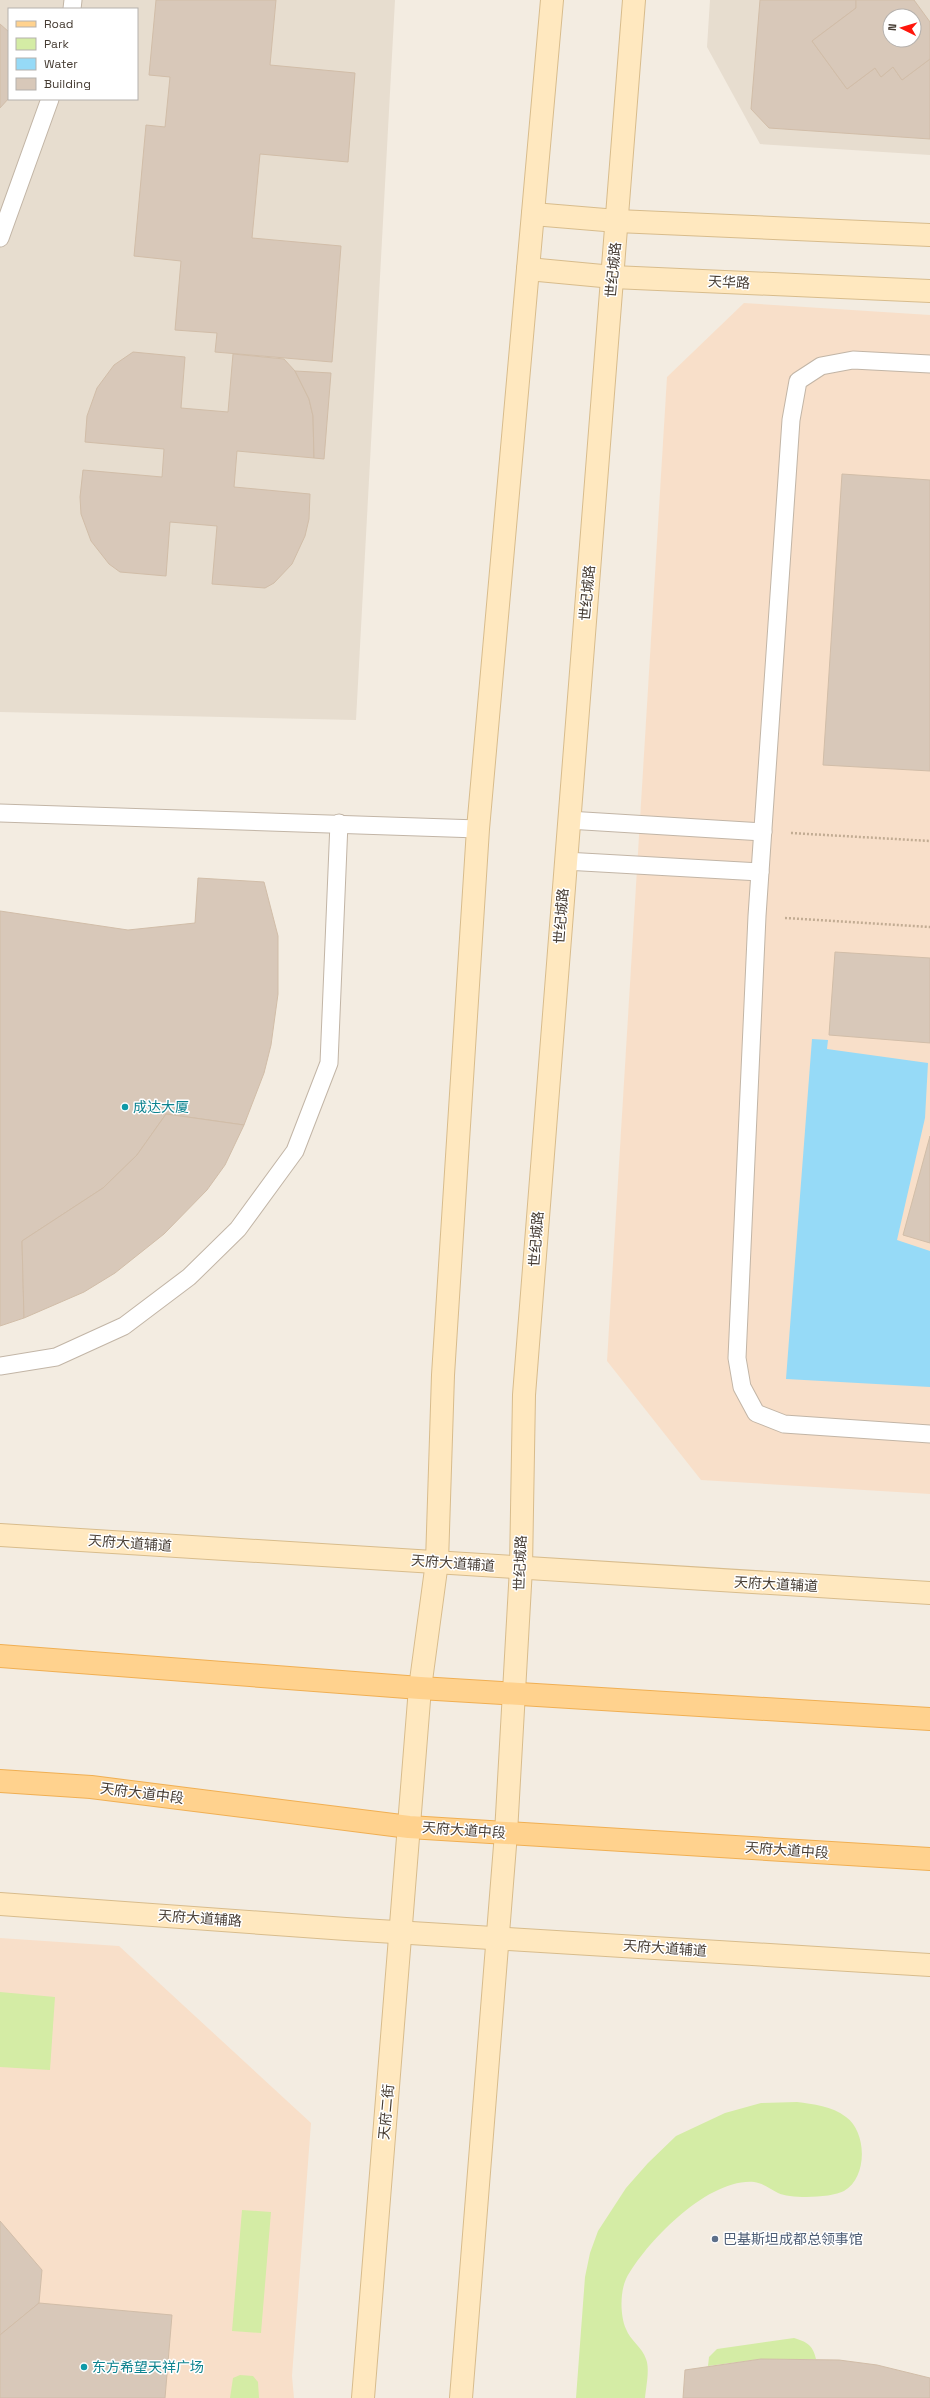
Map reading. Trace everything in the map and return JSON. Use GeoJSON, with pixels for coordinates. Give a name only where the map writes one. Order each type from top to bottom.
{"type":"FeatureCollection","features":[{"type":"Feature","properties":{"kind":"main road"},"geometry":{"type":"LineString","coordinates":[[409,1827],[420,1688],[437,1562],[443,1375],[478,830],[552,0]]}},
{"type":"Feature","properties":{"kind":"main road","name":"世纪城路"},"geometry":{"type":"LineString","coordinates":[[506,1833],[521,1568],[524,1395],[568,820],[613,277],[634,0]]}},
{"type":"Feature","properties":{"kind":"main road"},"geometry":{"type":"LineString","coordinates":[[533,214],[617,221],[930,235]]}},
{"type":"Feature","properties":{"kind":"main road","name":"天华路"},"geometry":{"type":"LineString","coordinates":[[528,269],[613,277],[930,291]]}},
{"type":"Feature","properties":{"kind":"main road","name":"天府大道辅道"},"geometry":{"type":"LineString","coordinates":[[0,1535],[930,1593]]}},
{"type":"Feature","properties":{"kind":"main road"},"geometry":{"type":"LineString","coordinates":[[0,1656],[420,1688],[930,1719]]}},
{"type":"Feature","properties":{"kind":"main road","name":"天府大道中段"},"geometry":{"type":"LineString","coordinates":[[0,1781],[91,1787],[409,1827],[930,1859]]}},
{"type":"Feature","properties":{"kind":"main road","name":"天府二街"},"geometry":{"type":"LineString","coordinates":[[363,2398],[409,1827]]}},
{"type":"Feature","properties":{"kind":"main road"},"geometry":{"type":"LineString","coordinates":[[461,2398],[506,1833]]}},
{"type":"Feature","properties":{"kind":"main road","name":"天府大道辅路"},"geometry":{"type":"LineString","coordinates":[[0,1904],[400,1932]]}},
{"type":"Feature","properties":{"kind":"main road","name":"天府大道辅道"},"geometry":{"type":"LineString","coordinates":[[400,1932],[930,1965]]}},
{"type":"Feature","properties":{"kind":"lane"},"geometry":{"type":"LineString","coordinates":[[0,238],[50,100]]}},
{"type":"Feature","properties":{"kind":"lane"},"geometry":{"type":"LineString","coordinates":[[930,364],[853,360],[821,366],[798,381],[791,420],[757,916],[737,1358],[742,1387],[756,1413],[784,1424],[930,1434]]}},
{"type":"Feature","properties":{"kind":"lane"},"geometry":{"type":"LineString","coordinates":[[0,813],[339,823],[478,830]]}},
{"type":"Feature","properties":{"kind":"lane"},"geometry":{"type":"LineString","coordinates":[[568,820],[763,832]]}},
{"type":"Feature","properties":{"kind":"lane"},"geometry":{"type":"LineString","coordinates":[[0,1366],[56,1357],[124,1326],[189,1277],[238,1229],[295,1151],[329,1063],[339,823]]}},
{"type":"Feature","properties":{"kind":"lane"},"geometry":{"type":"LineString","coordinates":[[565,861],[760,872]]}},
{"type":"Feature","properties":{"kind":"path"},"geometry":{"type":"LineString","coordinates":[[763,832],[930,841]]}},
{"type":"Feature","properties":{"kind":"path"},"geometry":{"type":"LineString","coordinates":[[757,916],[930,927]]}},
{"type":"Feature","properties":{"kind":"shaded area"},"geometry":{"type":"Polygon","coordinates":[[[0,0],[395,0],[356,720],[0,712],[0,0]]]}},
{"type":"Feature","properties":{"kind":"shaded area"},"geometry":{"type":"Polygon","coordinates":[[[710,0],[930,0],[930,155],[760,144],[707,47],[710,0]]]}},
{"type":"Feature","properties":{"kind":"shaded area"},"geometry":{"type":"Polygon","coordinates":[[[744,303],[930,315],[930,1494],[701,1480],[607,1361],[667,377],[744,303]]]}},
{"type":"Feature","properties":{"kind":"shaded area","name":"东方希望天祥广场"},"geometry":{"type":"Polygon","coordinates":[[[0,1938],[119,1946],[311,2123],[292,2376],[294,2398],[0,2398],[0,1938]]]}},
{"type":"Feature","properties":{"kind":"green space"},"geometry":{"type":"Polygon","coordinates":[[[0,1992],[55,1997],[50,2070],[0,2067],[0,1992]]]}},
{"type":"Feature","properties":{"kind":"green space"},"geometry":{"type":"Polygon","coordinates":[[[797,2102],[822,2106],[835,2110],[841,2113],[853,2124],[861,2143],[862,2154],[861,2165],[852,2184],[844,2191],[838,2193],[801,2197],[784,2195],[754,2182],[736,2184],[717,2190],[680,2215],[663,2231],[635,2264],[624,2284],[622,2311],[624,2324],[630,2337],[642,2351],[647,2363],[648,2373],[645,2398],[576,2398],[585,2277],[590,2253],[598,2231],[626,2188],[648,2163],[676,2136],[725,2113],[761,2103],[797,2102]]]}},
{"type":"Feature","properties":{"kind":"green space"},"geometry":{"type":"Polygon","coordinates":[[[242,2210],[271,2212],[261,2333],[232,2331],[242,2210]]]}},
{"type":"Feature","properties":{"kind":"green space"},"geometry":{"type":"Polygon","coordinates":[[[794,2338],[809,2345],[813,2350],[816,2359],[761,2359],[708,2366],[709,2357],[717,2349],[794,2338]]]}},
{"type":"Feature","properties":{"kind":"green space"},"geometry":{"type":"Polygon","coordinates":[[[240,2375],[253,2376],[258,2382],[259,2398],[230,2398],[233,2378],[240,2375]]]}},
{"type":"Feature","properties":{"kind":"water"},"geometry":{"type":"Polygon","coordinates":[[[812,1039],[828,1040],[827,1049],[928,1063],[925,1118],[897,1240],[930,1251],[930,1387],[786,1379],[812,1039]]]}},
{"type":"Feature","properties":{"kind":"building"},"geometry":{"type":"Polygon","coordinates":[[[156,0],[276,0],[270,65],[355,73],[348,162],[260,154],[252,238],[341,246],[332,362],[215,352],[217,333],[175,330],[181,261],[134,256],[146,125],[165,127],[170,77],[149,75],[156,0]]]}},
{"type":"Feature","properties":{"kind":"building"},"geometry":{"type":"Polygon","coordinates":[[[760,0],[856,0],[856,8],[812,41],[847,89],[875,68],[881,77],[893,67],[902,80],[930,59],[930,139],[769,128],[751,109],[760,0]]]}},
{"type":"Feature","properties":{"kind":"building"},"geometry":{"type":"Polygon","coordinates":[[[856,0],[914,0],[920,8],[882,8],[882,48],[922,48],[922,11],[930,22],[930,59],[902,80],[893,67],[881,77],[875,68],[847,89],[812,41],[856,8],[856,0]]]}},
{"type":"Feature","properties":{"kind":"building"},"geometry":{"type":"Polygon","coordinates":[[[0,24],[8,31],[8,99],[0,108],[0,24]]]}},
{"type":"Feature","properties":{"kind":"building"},"geometry":{"type":"Polygon","coordinates":[[[133,352],[185,357],[181,408],[228,412],[233,354],[284,359],[295,371],[309,399],[313,416],[314,458],[237,451],[234,487],[310,494],[309,519],[305,536],[292,564],[274,583],[265,588],[212,584],[217,526],[170,522],[166,576],[120,572],[109,564],[91,541],[81,514],[80,497],[83,470],[162,477],[164,449],[85,442],[87,416],[97,388],[114,365],[133,352]]]}},
{"type":"Feature","properties":{"kind":"building"},"geometry":{"type":"Polygon","coordinates":[[[295,371],[331,373],[324,459],[314,458],[313,416],[309,399],[295,371]]]}},
{"type":"Feature","properties":{"kind":"building"},"geometry":{"type":"Polygon","coordinates":[[[842,474],[930,480],[930,771],[823,765],[842,474]]]}},
{"type":"Feature","properties":{"kind":"building","name":"成达大厦"},"geometry":{"type":"Polygon","coordinates":[[[198,878],[264,882],[278,936],[278,994],[271,1045],[264,1073],[244,1125],[166,1114],[137,1155],[103,1188],[22,1241],[24,1318],[0,1326],[0,911],[128,930],[195,923],[198,878]]]}},
{"type":"Feature","properties":{"kind":"building"},"geometry":{"type":"Polygon","coordinates":[[[835,952],[930,958],[930,1043],[829,1035],[835,952]]]}},
{"type":"Feature","properties":{"kind":"building"},"geometry":{"type":"Polygon","coordinates":[[[166,1114],[244,1125],[225,1165],[207,1190],[164,1234],[115,1273],[84,1292],[24,1318],[22,1241],[103,1188],[137,1155],[166,1114]]]}},
{"type":"Feature","properties":{"kind":"building"},"geometry":{"type":"Polygon","coordinates":[[[930,1136],[930,1243],[903,1235],[930,1136]]]}},
{"type":"Feature","properties":{"kind":"building"},"geometry":{"type":"Polygon","coordinates":[[[0,2221],[42,2270],[39,2303],[0,2335],[0,2221]]]}},
{"type":"Feature","properties":{"kind":"building","name":"东方希望天祥广场"},"geometry":{"type":"Polygon","coordinates":[[[39,2303],[172,2315],[165,2398],[0,2398],[0,2335],[39,2303]]]}},
{"type":"Feature","properties":{"kind":"building"},"geometry":{"type":"Polygon","coordinates":[[[761,2359],[839,2360],[877,2365],[930,2378],[930,2398],[683,2398],[685,2370],[761,2359]]]}},
{"type":"Feature","properties":{"kind":"place","name":"成达大厦"},"geometry":{"type":"Point","coordinates":[125,1107]}},
{"type":"Feature","properties":{"kind":"place","name":"巴基斯坦成都总领事馆"},"geometry":{"type":"Point","coordinates":[715,2239]}},
{"type":"Feature","properties":{"kind":"place","name":"东方希望天祥广场"},"geometry":{"type":"Point","coordinates":[84,2367]}}]}
